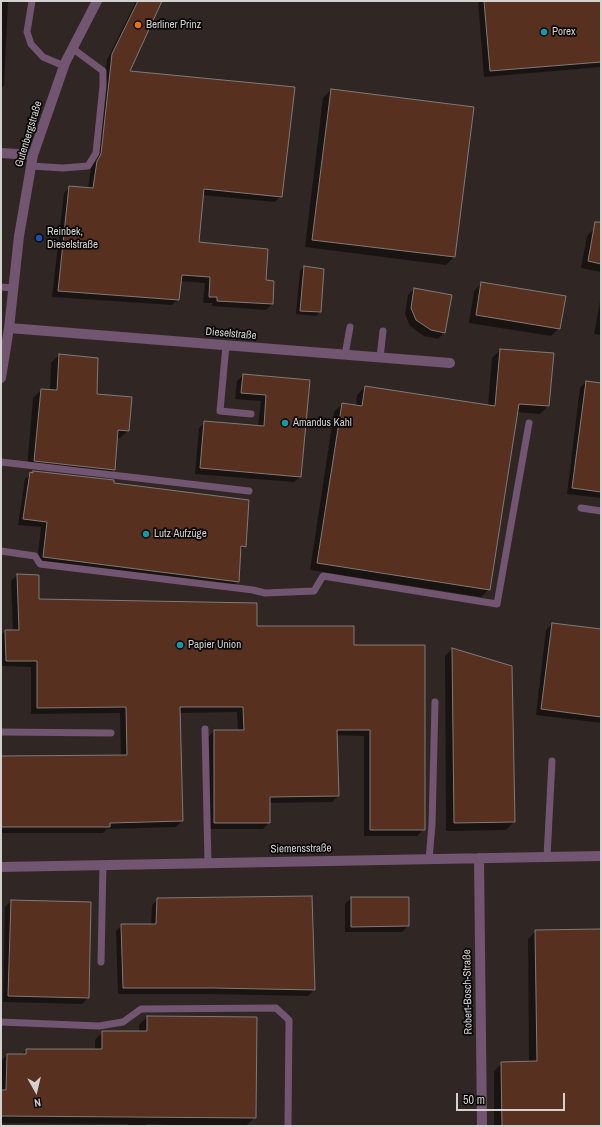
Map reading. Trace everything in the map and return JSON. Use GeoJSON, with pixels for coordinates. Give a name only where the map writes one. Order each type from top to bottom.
{"type":"FeatureCollection","features":[{"type":"Feature","properties":{"kind":"street","name":"Gutenbergstraße"},"geometry":{"type":"LineString","coordinates":[[1,378],[9,328],[20,236],[33,155],[64,66],[97,1]]}},
{"type":"Feature","properties":{"kind":"street"},"geometry":{"type":"LineString","coordinates":[[1,153],[33,155]]}},
{"type":"Feature","properties":{"kind":"street","name":"Dieselstraße"},"geometry":{"type":"LineString","coordinates":[[9,328],[450,364]]}},
{"type":"Feature","properties":{"kind":"street","name":"Siemensstraße"},"geometry":{"type":"LineString","coordinates":[[1,866],[601,856]]}},
{"type":"Feature","properties":{"kind":"street","name":"Robert-Bosch-Straße"},"geometry":{"type":"LineString","coordinates":[[478,858],[482,1126]]}},
{"type":"Feature","properties":{"kind":"lane"},"geometry":{"type":"LineString","coordinates":[[32,1],[27,32],[31,44],[43,57],[64,66]]}},
{"type":"Feature","properties":{"kind":"lane"},"geometry":{"type":"LineString","coordinates":[[31,166],[63,168],[88,166],[96,153],[103,86],[103,71],[72,48]]}},
{"type":"Feature","properties":{"kind":"lane"},"geometry":{"type":"LineString","coordinates":[[1,287],[13,288]]}},
{"type":"Feature","properties":{"kind":"lane"},"geometry":{"type":"LineString","coordinates":[[345,355],[350,327]]}},
{"type":"Feature","properties":{"kind":"lane"},"geometry":{"type":"LineString","coordinates":[[380,358],[383,331]]}},
{"type":"Feature","properties":{"kind":"lane"},"geometry":{"type":"LineString","coordinates":[[226,345],[220,411],[251,414]]}},
{"type":"Feature","properties":{"kind":"lane"},"geometry":{"type":"LineString","coordinates":[[1,551],[35,556],[40,564],[265,593],[314,591],[323,576],[497,604],[529,423]]}},
{"type":"Feature","properties":{"kind":"lane"},"geometry":{"type":"LineString","coordinates":[[1,462],[249,491]]}},
{"type":"Feature","properties":{"kind":"lane"},"geometry":{"type":"LineString","coordinates":[[581,508],[601,511]]}},
{"type":"Feature","properties":{"kind":"lane"},"geometry":{"type":"LineString","coordinates":[[429,859],[432,825],[435,702]]}},
{"type":"Feature","properties":{"kind":"lane"},"geometry":{"type":"LineString","coordinates":[[205,729],[208,863]]}},
{"type":"Feature","properties":{"kind":"lane"},"geometry":{"type":"LineString","coordinates":[[1,732],[111,733]]}},
{"type":"Feature","properties":{"kind":"lane"},"geometry":{"type":"LineString","coordinates":[[547,857],[552,761]]}},
{"type":"Feature","properties":{"kind":"lane"},"geometry":{"type":"LineString","coordinates":[[102,962],[103,864]]}},
{"type":"Feature","properties":{"kind":"lane"},"geometry":{"type":"LineString","coordinates":[[1,1022],[99,1026],[123,1022],[141,1009],[276,1008],[289,1020],[288,1126]]}},
{"type":"Feature","properties":{"kind":"shaded area"},"geometry":{"type":"Polygon","coordinates":[[[1,1],[601,1],[601,1126],[1,1126],[1,1]]]}},
{"type":"Feature","properties":{"kind":"building"},"geometry":{"type":"Polygon","coordinates":[[[138,1],[162,1],[130,71],[295,87],[282,197],[204,189],[199,242],[268,249],[266,280],[274,281],[273,304],[217,301],[217,297],[209,297],[210,277],[182,275],[179,300],[58,291],[69,186],[93,188],[97,161],[101,154],[112,54],[138,1]]]}},
{"type":"Feature","properties":{"kind":"building","name":"Porex"},"geometry":{"type":"Polygon","coordinates":[[[484,1],[601,1],[601,62],[490,71],[484,1]]]}},
{"type":"Feature","properties":{"kind":"building"},"geometry":{"type":"Polygon","coordinates":[[[331,89],[474,107],[455,257],[312,240],[331,89]]]}},
{"type":"Feature","properties":{"kind":"building"},"geometry":{"type":"Polygon","coordinates":[[[595,222],[601,222],[601,264],[588,261],[595,222]]]}},
{"type":"Feature","properties":{"kind":"building"},"geometry":{"type":"Polygon","coordinates":[[[304,266],[324,269],[321,312],[300,311],[304,266]]]}},
{"type":"Feature","properties":{"kind":"building"},"geometry":{"type":"Polygon","coordinates":[[[481,282],[566,296],[560,329],[476,315],[481,282]]]}},
{"type":"Feature","properties":{"kind":"building"},"geometry":{"type":"Polygon","coordinates":[[[414,288],[452,295],[445,333],[431,330],[416,320],[411,308],[414,288]]]}},
{"type":"Feature","properties":{"kind":"building"},"geometry":{"type":"Polygon","coordinates":[[[500,349],[554,353],[549,406],[519,404],[490,590],[317,563],[342,403],[362,406],[365,386],[495,406],[500,349]]]}},
{"type":"Feature","properties":{"kind":"building"},"geometry":{"type":"Polygon","coordinates":[[[59,354],[98,358],[97,394],[132,397],[129,431],[118,430],[115,470],[34,461],[41,389],[57,390],[59,354]]]}},
{"type":"Feature","properties":{"kind":"building","name":"Amandus Kahl"},"geometry":{"type":"Polygon","coordinates":[[[243,374],[310,380],[301,477],[200,468],[204,421],[264,426],[266,395],[241,393],[243,374]]]}},
{"type":"Feature","properties":{"kind":"building"},"geometry":{"type":"Polygon","coordinates":[[[586,381],[601,383],[601,492],[572,488],[586,381]]]}},
{"type":"Feature","properties":{"kind":"building","name":"Lutz Aufzüge"},"geometry":{"type":"Polygon","coordinates":[[[33,471],[114,480],[114,483],[249,500],[246,547],[241,546],[239,582],[43,557],[47,522],[23,519],[30,472],[33,473],[33,471]]]}},
{"type":"Feature","properties":{"kind":"building"},"geometry":{"type":"Polygon","coordinates":[[[17,574],[39,575],[39,599],[257,603],[257,626],[354,626],[354,645],[425,645],[425,830],[370,830],[370,730],[337,730],[339,796],[270,797],[270,823],[214,823],[214,730],[244,730],[243,707],[180,707],[183,821],[110,823],[110,827],[1,827],[1,756],[127,755],[126,707],[37,708],[37,661],[6,661],[5,630],[19,630],[17,574]]]}},
{"type":"Feature","properties":{"kind":"building"},"geometry":{"type":"Polygon","coordinates":[[[552,623],[601,629],[601,717],[541,709],[552,623]]]}},
{"type":"Feature","properties":{"kind":"building"},"geometry":{"type":"Polygon","coordinates":[[[452,648],[512,666],[515,822],[454,823],[452,648]]]}},
{"type":"Feature","properties":{"kind":"building"},"geometry":{"type":"Polygon","coordinates":[[[312,896],[315,990],[123,988],[121,924],[156,924],[157,898],[312,896]]]}},
{"type":"Feature","properties":{"kind":"building"},"geometry":{"type":"Polygon","coordinates":[[[351,897],[409,897],[409,926],[351,927],[351,897]]]}},
{"type":"Feature","properties":{"kind":"building"},"geometry":{"type":"Polygon","coordinates":[[[11,900],[91,902],[89,998],[8,996],[11,900]]]}},
{"type":"Feature","properties":{"kind":"building"},"geometry":{"type":"Polygon","coordinates":[[[601,929],[601,1126],[502,1126],[501,1062],[537,1061],[535,930],[601,929]]]}},
{"type":"Feature","properties":{"kind":"building"},"geometry":{"type":"Polygon","coordinates":[[[147,1016],[257,1017],[256,1118],[1,1116],[1,1090],[6,1090],[7,1054],[26,1054],[26,1049],[102,1049],[102,1031],[147,1031],[147,1016]]]}},
{"type":"Feature","properties":{"kind":"place","name":"Berliner Prinz"},"geometry":{"type":"Point","coordinates":[138,25]}},
{"type":"Feature","properties":{"kind":"place","name":"Porex"},"geometry":{"type":"Point","coordinates":[544,32]}},
{"type":"Feature","properties":{"kind":"place","name":"Reinbek, Dieselstraße"},"geometry":{"type":"Point","coordinates":[39,238]}},
{"type":"Feature","properties":{"kind":"place","name":"Amandus Kahl"},"geometry":{"type":"Point","coordinates":[285,423]}},
{"type":"Feature","properties":{"kind":"place","name":"Lutz Aufzüge"},"geometry":{"type":"Point","coordinates":[146,534]}},
{"type":"Feature","properties":{"kind":"place","name":"Papier Union"},"geometry":{"type":"Point","coordinates":[180,645]}}]}
